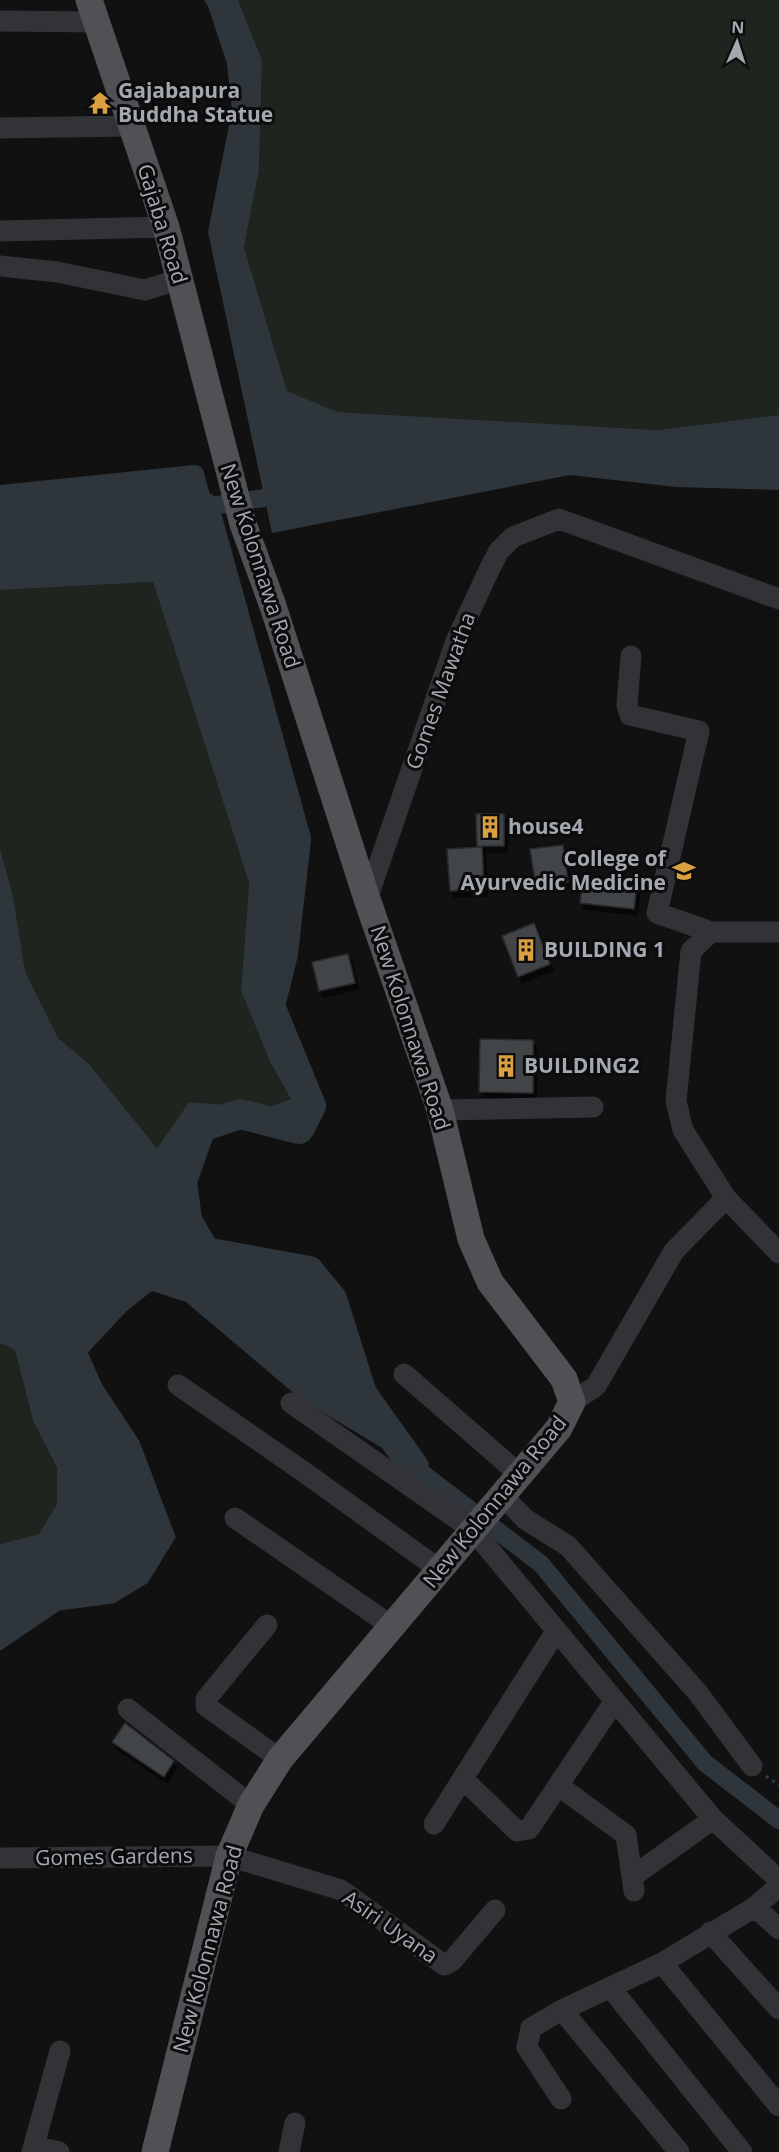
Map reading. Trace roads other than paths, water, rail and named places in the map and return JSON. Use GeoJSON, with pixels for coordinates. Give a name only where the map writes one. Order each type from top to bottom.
{"type":"FeatureCollection","features":[{"type":"Feature","properties":{"kind":"main road","name":"Gajaba Road"},"geometry":{"type":"LineString","coordinates":[[93,11],[166,226],[223,452]]}},
{"type":"Feature","properties":{"kind":"main road","name":"New Kolonnawa Road"},"geometry":{"type":"LineString","coordinates":[[155,2152],[229,1856],[251,1805],[280,1759],[559,1428],[572,1402],[564,1379],[490,1282],[471,1239],[440,1110],[367,899],[273,606],[243,524],[223,452]]}},
{"type":"Feature","properties":{"kind":"street"},"geometry":{"type":"LineString","coordinates":[[0,21],[93,11]]}},
{"type":"Feature","properties":{"kind":"street"},"geometry":{"type":"LineString","coordinates":[[0,128],[132,126]]}},
{"type":"Feature","properties":{"kind":"street"},"geometry":{"type":"LineString","coordinates":[[0,231],[166,226]]}},
{"type":"Feature","properties":{"kind":"street"},"geometry":{"type":"LineString","coordinates":[[0,266],[57,272],[145,290],[180,279]]}},
{"type":"Feature","properties":{"kind":"street","name":"Gomes Mawatha"},"geometry":{"type":"LineString","coordinates":[[367,899],[456,641],[499,550],[513,537],[559,519],[779,599]]}},
{"type":"Feature","properties":{"kind":"street"},"geometry":{"type":"LineString","coordinates":[[631,656],[627,705],[630,715],[699,731],[657,913],[711,932],[779,932]]}},
{"type":"Feature","properties":{"kind":"street"},"geometry":{"type":"LineString","coordinates":[[711,932],[691,951],[681,1022],[676,1101],[683,1130],[726,1198],[779,1253]]}},
{"type":"Feature","properties":{"kind":"street"},"geometry":{"type":"LineString","coordinates":[[440,1110],[593,1107]]}},
{"type":"Feature","properties":{"kind":"street"},"geometry":{"type":"LineString","coordinates":[[572,1402],[596,1386],[674,1251],[726,1198]]}},
{"type":"Feature","properties":{"kind":"street"},"geometry":{"type":"LineString","coordinates":[[404,1374],[519,1474]]}},
{"type":"Feature","properties":{"kind":"street"},"geometry":{"type":"LineString","coordinates":[[178,1385],[440,1570]]}},
{"type":"Feature","properties":{"kind":"street"},"geometry":{"type":"LineString","coordinates":[[291,1403],[475,1528],[614,1702],[713,1819],[779,1880]]}},
{"type":"Feature","properties":{"kind":"street"},"geometry":{"type":"LineString","coordinates":[[500,1497],[525,1519],[568,1546],[698,1692],[752,1766]]}},
{"type":"Feature","properties":{"kind":"street"},"geometry":{"type":"LineString","coordinates":[[235,1518],[393,1627]]}},
{"type":"Feature","properties":{"kind":"street"},"geometry":{"type":"LineString","coordinates":[[267,1624],[206,1699],[206,1706],[280,1759]]}},
{"type":"Feature","properties":{"kind":"street"},"geometry":{"type":"LineString","coordinates":[[434,1824],[556,1631]]}},
{"type":"Feature","properties":{"kind":"street"},"geometry":{"type":"LineString","coordinates":[[463,1779],[516,1830],[529,1829],[560,1786],[614,1702]]}},
{"type":"Feature","properties":{"kind":"street"},"geometry":{"type":"LineString","coordinates":[[128,1709],[251,1805]]}},
{"type":"Feature","properties":{"kind":"street"},"geometry":{"type":"LineString","coordinates":[[560,1786],[626,1835],[633,1884],[713,1819]]}},
{"type":"Feature","properties":{"kind":"street","name":"Gomes Gardens"},"geometry":{"type":"LineString","coordinates":[[0,1858],[229,1856]]}},
{"type":"Feature","properties":{"kind":"street","name":"Asiri Uyana"},"geometry":{"type":"LineString","coordinates":[[229,1856],[341,1890],[444,1965],[452,1962],[495,1910]]}},
{"type":"Feature","properties":{"kind":"street"},"geometry":{"type":"LineString","coordinates":[[561,2099],[527,2047],[531,2028],[562,2010],[662,1963],[755,1907],[779,1886]]}},
{"type":"Feature","properties":{"kind":"street"},"geometry":{"type":"LineString","coordinates":[[755,1907],[779,1929]]}},
{"type":"Feature","properties":{"kind":"street"},"geometry":{"type":"LineString","coordinates":[[710,1932],[779,2009]]}},
{"type":"Feature","properties":{"kind":"street"},"geometry":{"type":"LineString","coordinates":[[662,1963],[779,2106]]}},
{"type":"Feature","properties":{"kind":"street"},"geometry":{"type":"LineString","coordinates":[[610,1987],[742,2152]]}},
{"type":"Feature","properties":{"kind":"street"},"geometry":{"type":"LineString","coordinates":[[562,2010],[679,2152]]}},
{"type":"Feature","properties":{"kind":"street"},"geometry":{"type":"LineString","coordinates":[[59,2152],[33,2149],[60,2051]]}},
{"type":"Feature","properties":{"kind":"street"},"geometry":{"type":"LineString","coordinates":[[289,2152],[295,2123]]}},
{"type":"Feature","properties":{"kind":"waterway"},"geometry":{"type":"LineString","coordinates":[[0,494],[195,474],[204,507],[264,498],[284,487]]}},
{"type":"Feature","properties":{"kind":"waterway"},"geometry":{"type":"LineString","coordinates":[[204,507],[296,839],[283,954],[270,1006],[311,1106],[299,1129],[240,1114],[201,1127],[182,1181],[187,1220],[205,1252],[309,1271],[332,1299],[362,1394],[414,1467]]}},
{"type":"Feature","properties":{"kind":"waterway"},"geometry":{"type":"LineString","coordinates":[[0,1648],[59,1608],[113,1601],[146,1581],[173,1537],[137,1442],[100,1386],[85,1352],[125,1309]]}},
{"type":"Feature","properties":{"kind":"waterway"},"geometry":{"type":"LineString","coordinates":[[414,1467],[541,1564],[705,1763],[779,1820]]}},
{"type":"Feature","properties":{"kind":"place","name":"Gajabapura Buddha Statue"},"geometry":{"type":"Point","coordinates":[100,103]}},
{"type":"Feature","properties":{"kind":"place","name":"house4"},"geometry":{"type":"Point","coordinates":[490,827]}},
{"type":"Feature","properties":{"kind":"place","name":"College of Ayurvedic Medicine"},"geometry":{"type":"Point","coordinates":[684,871]}},
{"type":"Feature","properties":{"kind":"place","name":"BUILDING 1"},"geometry":{"type":"Point","coordinates":[526,950]}},
{"type":"Feature","properties":{"kind":"place","name":"BUILDING2"},"geometry":{"type":"Point","coordinates":[506,1066]}}]}
